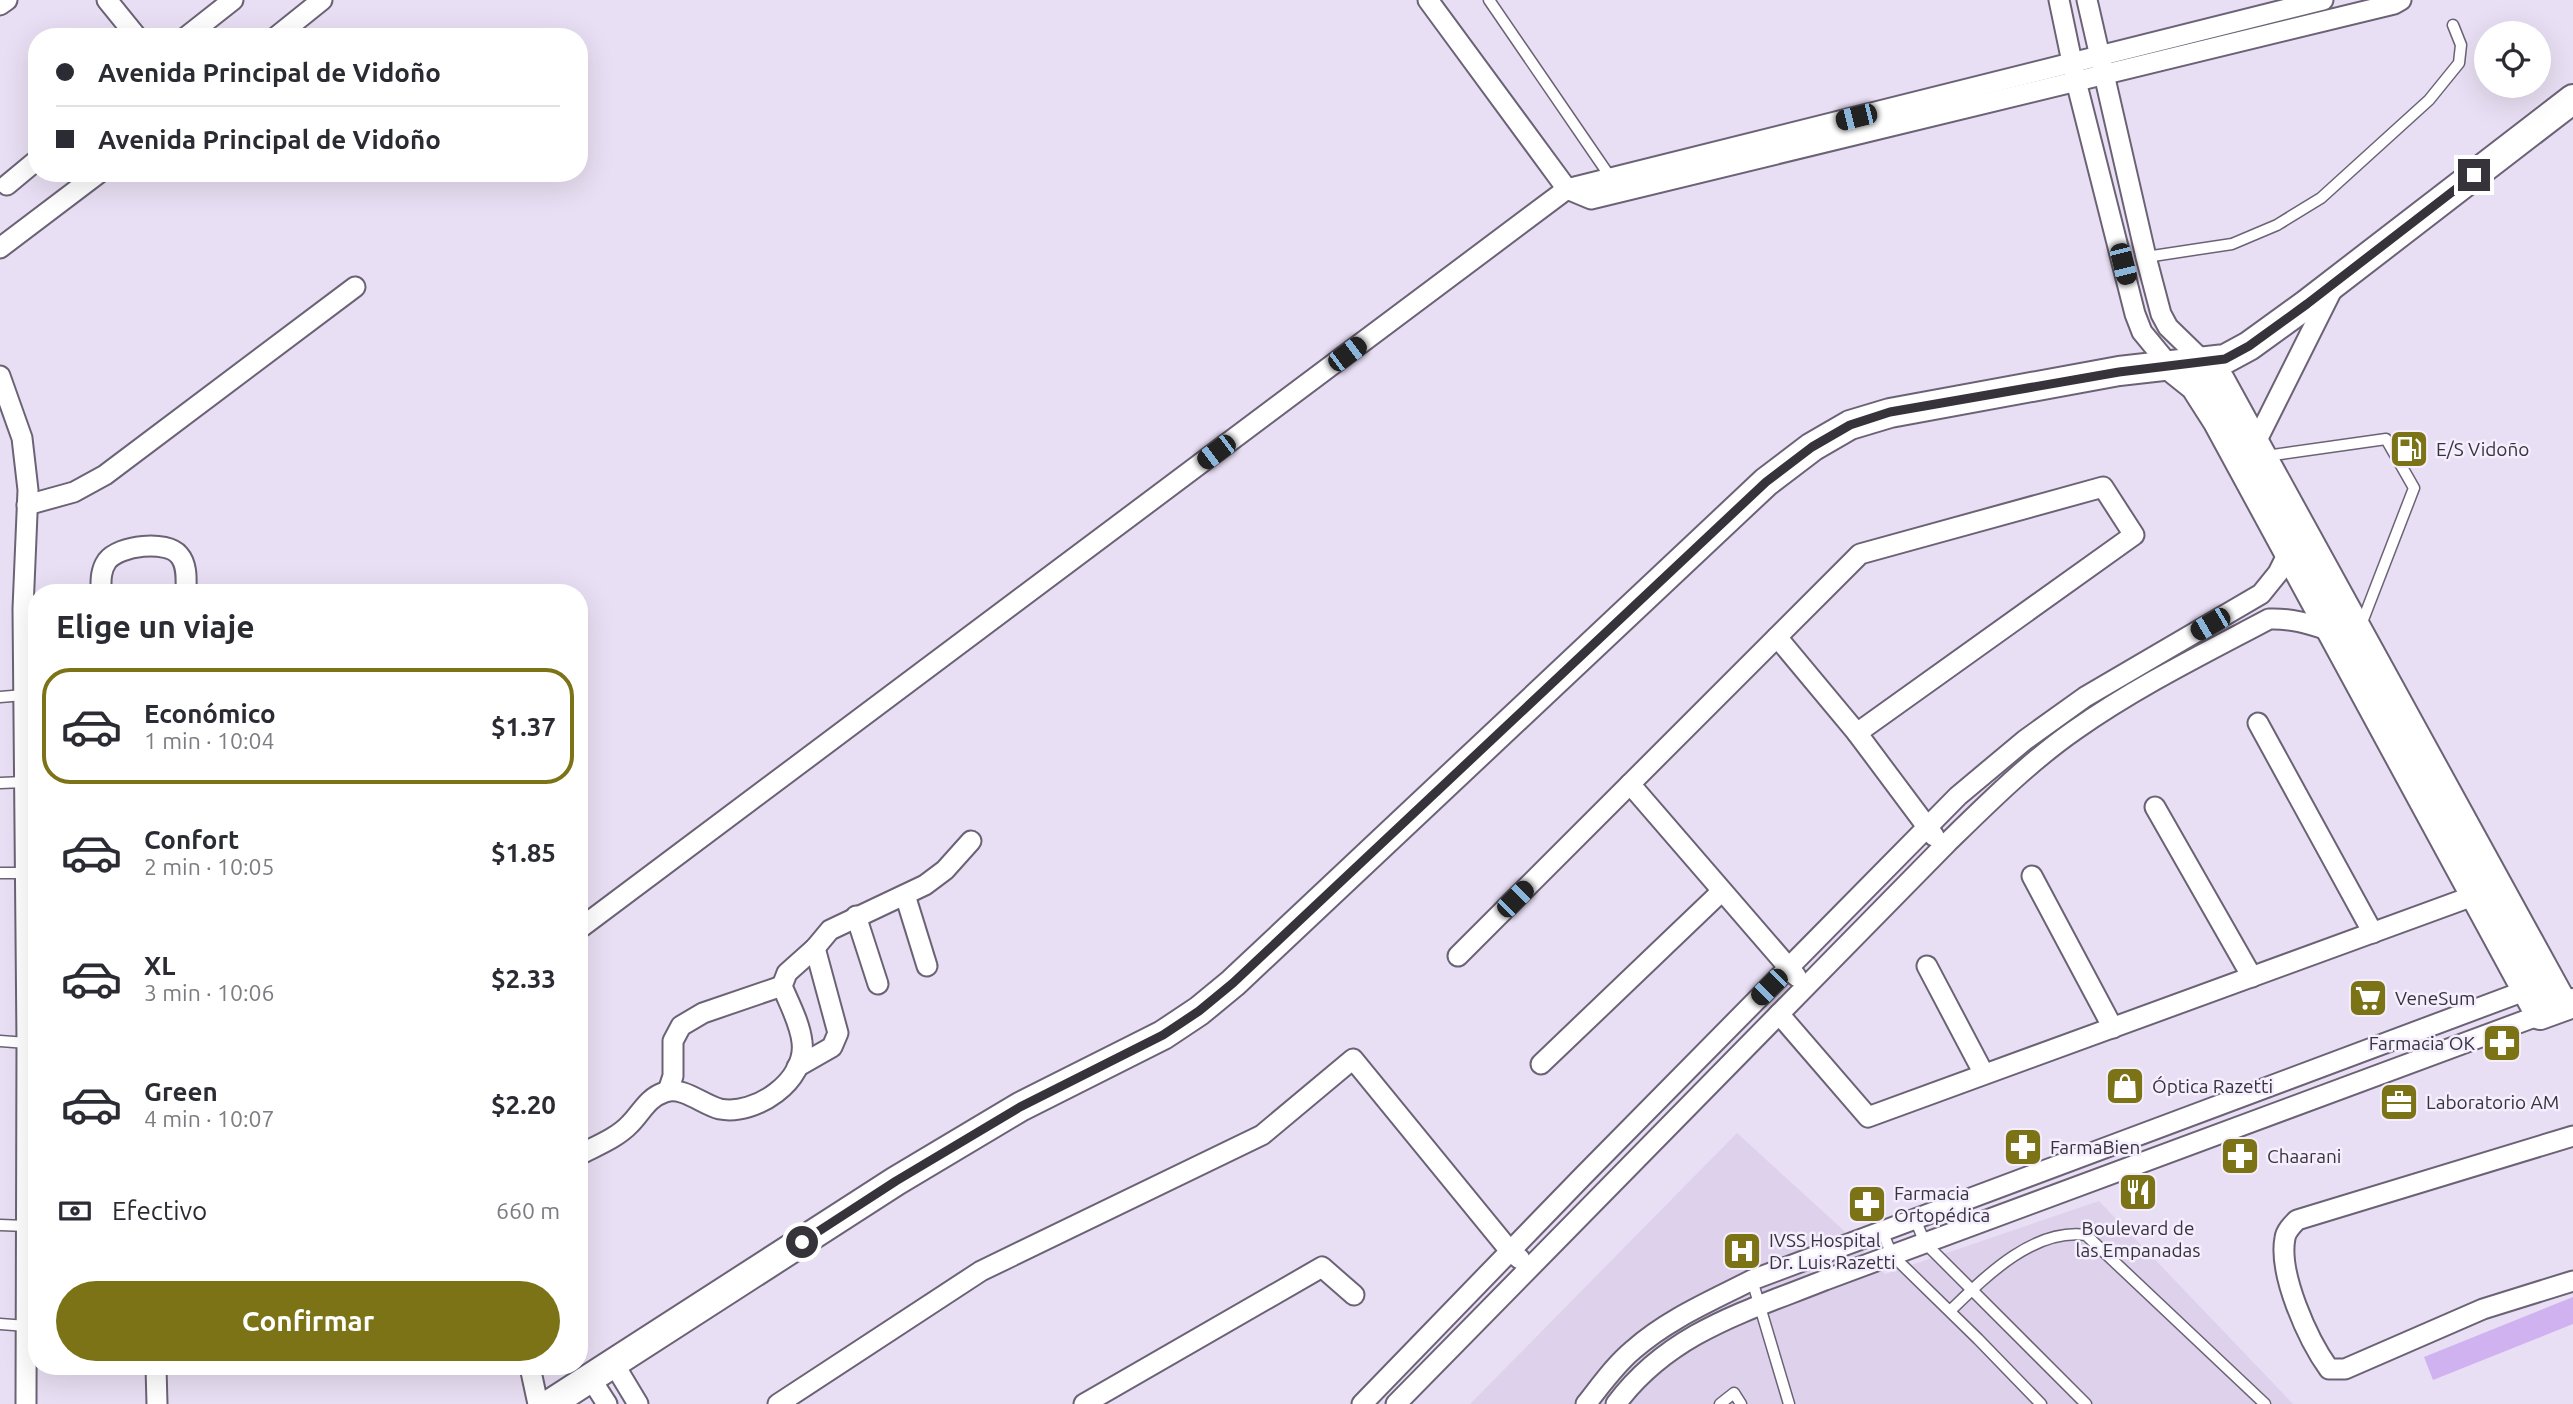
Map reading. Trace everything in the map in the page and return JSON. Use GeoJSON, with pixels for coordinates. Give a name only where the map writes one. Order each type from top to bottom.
{"type":"FeatureCollection","features":[{"type":"Feature","properties":{"kind":"main road"},"geometry":{"type":"LineString","coordinates":[[550,1404],[896,1181],[1020,1107],[1163,1035],[1199,1011],[1233,983],[1453,778],[1766,482],[1812,447],[1850,425],[1890,412],[2119,372],[2225,359],[2249,346],[2337,281],[2573,99]]}},
{"type":"Feature","properties":{"kind":"main road"},"geometry":{"type":"LineString","coordinates":[[2204,362],[2220,380],[2258,450],[2311,573]]}},
{"type":"Feature","properties":{"kind":"main road"},"geometry":{"type":"LineString","coordinates":[[2169,366],[2195,386],[2311,573],[2487,891],[2555,995]]}},
{"type":"Feature","properties":{"kind":"street"},"geometry":{"type":"LineString","coordinates":[[0,5],[7,0]]}},
{"type":"Feature","properties":{"kind":"street"},"geometry":{"type":"LineString","coordinates":[[107,0],[130,28]]}},
{"type":"Feature","properties":{"kind":"street"},"geometry":{"type":"LineString","coordinates":[[197,28],[233,0]]}},
{"type":"Feature","properties":{"kind":"street"},"geometry":{"type":"LineString","coordinates":[[287,28],[322,0]]}},
{"type":"Feature","properties":{"kind":"street"},"geometry":{"type":"LineString","coordinates":[[1428,0],[1567,189],[1591,199],[2074,72]]}},
{"type":"Feature","properties":{"kind":"street"},"geometry":{"type":"LineString","coordinates":[[2059,0],[2074,72],[2135,314],[2142,332],[2169,366]]}},
{"type":"Feature","properties":{"kind":"street"},"geometry":{"type":"LineString","coordinates":[[2087,0],[2161,314],[2168,327],[2204,362]]}},
{"type":"Feature","properties":{"kind":"street"},"geometry":{"type":"LineString","coordinates":[[2101,66],[2323,0]]}},
{"type":"Feature","properties":{"kind":"street"},"geometry":{"type":"LineString","coordinates":[[588,922],[1567,189],[2074,72],[2393,4],[2401,0]]}},
{"type":"Feature","properties":{"kind":"street"},"geometry":{"type":"LineString","coordinates":[[7,185],[28,168]]}},
{"type":"Feature","properties":{"kind":"street"},"geometry":{"type":"LineString","coordinates":[[0,248],[87,182]]}},
{"type":"Feature","properties":{"kind":"street"},"geometry":{"type":"LineString","coordinates":[[2258,450],[2337,281]]}},
{"type":"Feature","properties":{"kind":"street"},"geometry":{"type":"LineString","coordinates":[[27,505],[74,492],[105,475],[355,287]]}},
{"type":"Feature","properties":{"kind":"street"},"geometry":{"type":"LineString","coordinates":[[0,376],[22,438],[26,464],[23,609],[28,1226],[26,1404]]}},
{"type":"Feature","properties":{"kind":"street"},"geometry":{"type":"LineString","coordinates":[[1458,956],[1860,554],[2103,487],[2134,535],[1857,733]]}},
{"type":"Feature","properties":{"kind":"street"},"geometry":{"type":"LineString","coordinates":[[102,584],[104,567],[119,551],[127,548],[166,547],[182,559],[185,584]]}},
{"type":"Feature","properties":{"kind":"street"},"geometry":{"type":"LineString","coordinates":[[1362,1404],[1958,796],[2025,740],[2085,697],[2261,594],[2278,573],[2311,573]]}},
{"type":"Feature","properties":{"kind":"street"},"geometry":{"type":"LineString","coordinates":[[1396,1404],[1942,848],[2008,785],[2073,731],[2132,693],[2269,619],[2311,573]]}},
{"type":"Feature","properties":{"kind":"street"},"geometry":{"type":"LineString","coordinates":[[2269,619],[2286,618],[2346,632]]}},
{"type":"Feature","properties":{"kind":"street"},"geometry":{"type":"LineString","coordinates":[[1777,637],[1857,733],[1942,848]]}},
{"type":"Feature","properties":{"kind":"street"},"geometry":{"type":"LineString","coordinates":[[2258,723],[2374,933]]}},
{"type":"Feature","properties":{"kind":"street"},"geometry":{"type":"LineString","coordinates":[[1629,784],[1806,987]]}},
{"type":"Feature","properties":{"kind":"street"},"geometry":{"type":"LineString","coordinates":[[2155,807],[2252,977]]}},
{"type":"Feature","properties":{"kind":"street"},"geometry":{"type":"LineString","coordinates":[[588,1150],[621,1132],[654,1097],[668,1091],[681,1092],[721,1109],[743,1109],[769,1097],[787,1082],[797,1067],[803,1044],[782,986],[787,973],[815,948],[830,930],[905,895],[945,870],[971,841]]}},
{"type":"Feature","properties":{"kind":"street"},"geometry":{"type":"LineString","coordinates":[[2032,876],[2113,1028]]}},
{"type":"Feature","properties":{"kind":"street"},"geometry":{"type":"LineString","coordinates":[[1541,1064],[1722,891]]}},
{"type":"Feature","properties":{"kind":"street"},"geometry":{"type":"LineString","coordinates":[[1779,1014],[1868,1117],[2487,891]]}},
{"type":"Feature","properties":{"kind":"street"},"geometry":{"type":"LineString","coordinates":[[905,895],[927,966]]}},
{"type":"Feature","properties":{"kind":"street"},"geometry":{"type":"LineString","coordinates":[[856,916],[878,984]]}},
{"type":"Feature","properties":{"kind":"street"},"geometry":{"type":"LineString","coordinates":[[797,1067],[831,1048],[838,1033],[815,948]]}},
{"type":"Feature","properties":{"kind":"street"},"geometry":{"type":"LineString","coordinates":[[1927,966],[1984,1074]]}},
{"type":"Feature","properties":{"kind":"street"},"geometry":{"type":"LineString","coordinates":[[668,1091],[673,1076],[673,1041],[681,1026],[703,1013],[782,986]]}},
{"type":"Feature","properties":{"kind":"street"},"geometry":{"type":"LineString","coordinates":[[1586,1404],[1610,1374],[1641,1344],[1690,1310],[1752,1280],[1915,1219],[2555,995]]}},
{"type":"Feature","properties":{"kind":"street"},"geometry":{"type":"LineString","coordinates":[[1616,1404],[1633,1381],[1658,1358],[1717,1323],[2555,995]]}},
{"type":"Feature","properties":{"kind":"street"},"geometry":{"type":"LineString","coordinates":[[778,1404],[981,1271],[1262,1135],[1353,1059],[1510,1251],[1530,1268]]}},
{"type":"Feature","properties":{"kind":"street"},"geometry":{"type":"LineString","coordinates":[[2573,1136],[2297,1220],[2285,1234],[2284,1251],[2294,1300],[2317,1353],[2329,1369],[2345,1369],[2483,1309],[2573,1281]]}},
{"type":"Feature","properties":{"kind":"street"},"geometry":{"type":"LineString","coordinates":[[1084,1404],[1322,1267],[1354,1295]]}},
{"type":"Feature","properties":{"kind":"street"},"geometry":{"type":"LineString","coordinates":[[614,1364],[638,1404]]}},
{"type":"Feature","properties":{"kind":"street"},"geometry":{"type":"LineString","coordinates":[[156,1375],[158,1404]]}},
{"type":"Feature","properties":{"kind":"street"},"geometry":{"type":"LineString","coordinates":[[532,1375],[538,1404]]}},
{"type":"Feature","properties":{"kind":"street"},"geometry":{"type":"LineString","coordinates":[[591,1379],[607,1404]]}},
{"type":"Feature","properties":{"kind":"lane"},"geometry":{"type":"LineString","coordinates":[[1489,0],[1611,178]]}},
{"type":"Feature","properties":{"kind":"lane"},"geometry":{"type":"LineString","coordinates":[[2146,257],[2232,244],[2277,225],[2320,198],[2429,100],[2459,63],[2461,45],[2453,25]]}},
{"type":"Feature","properties":{"kind":"lane"},"geometry":{"type":"LineString","coordinates":[[2258,450],[2386,439],[2414,488],[2346,632]]}},
{"type":"Feature","properties":{"kind":"lane"},"geometry":{"type":"LineString","coordinates":[[0,697],[24,695]]}},
{"type":"Feature","properties":{"kind":"lane"},"geometry":{"type":"LineString","coordinates":[[0,783],[24,782]]}},
{"type":"Feature","properties":{"kind":"lane"},"geometry":{"type":"LineString","coordinates":[[0,873],[26,873]]}},
{"type":"Feature","properties":{"kind":"lane"},"geometry":{"type":"LineString","coordinates":[[0,1041],[27,1043]]}},
{"type":"Feature","properties":{"kind":"lane"},"geometry":{"type":"LineString","coordinates":[[1915,1219],[1925,1243],[2086,1404]]}},
{"type":"Feature","properties":{"kind":"lane"},"geometry":{"type":"LineString","coordinates":[[0,1225],[28,1226]]}},
{"type":"Feature","properties":{"kind":"lane"},"geometry":{"type":"LineString","coordinates":[[1882,1231],[1892,1255],[2041,1404]]}},
{"type":"Feature","properties":{"kind":"lane"},"geometry":{"type":"LineString","coordinates":[[1950,1311],[2004,1263],[2032,1246],[2061,1235],[2086,1235],[2263,1403]]}},
{"type":"Feature","properties":{"kind":"lane"},"geometry":{"type":"LineString","coordinates":[[1752,1280],[1789,1404]]}},
{"type":"Feature","properties":{"kind":"lane"},"geometry":{"type":"LineString","coordinates":[[0,1324],[27,1326]]}},
{"type":"Feature","properties":{"kind":"lane"},"geometry":{"type":"LineString","coordinates":[[1720,1404],[1734,1393],[1741,1404]]}},
{"type":"Feature","properties":{"kind":"shaded area","name":"IVSS Hospital Dr. Luis Razetti"},"geometry":{"type":"Polygon","coordinates":[[[1737,1133],[1840,1227],[1885,1274],[2099,1201],[2293,1404],[1470,1404],[1737,1133]]]}},
{"type":"Feature","properties":{"kind":"shaded area"},"geometry":{"type":"Polygon","coordinates":[[[2573,1297],[2573,1324],[2433,1380],[2424,1357],[2573,1297]]]}},
{"type":"Feature","properties":{"kind":"place","name":"E/S Vidoño"},"geometry":{"type":"Point","coordinates":[2409,449]}},
{"type":"Feature","properties":{"kind":"place","name":"VeneSum"},"geometry":{"type":"Point","coordinates":[2368,998]}},
{"type":"Feature","properties":{"kind":"place","name":"Farmacia OK"},"geometry":{"type":"Point","coordinates":[2502,1043]}},
{"type":"Feature","properties":{"kind":"place","name":"Óptica Razetti"},"geometry":{"type":"Point","coordinates":[2125,1086]}},
{"type":"Feature","properties":{"kind":"place","name":"Laboratorio AM"},"geometry":{"type":"Point","coordinates":[2399,1102]}},
{"type":"Feature","properties":{"kind":"place","name":"FarmaBien"},"geometry":{"type":"Point","coordinates":[2023,1147]}},
{"type":"Feature","properties":{"kind":"place","name":"Chaarani"},"geometry":{"type":"Point","coordinates":[2240,1156]}},
{"type":"Feature","properties":{"kind":"place","name":"Boulevard de las Empanadas"},"geometry":{"type":"Point","coordinates":[2138,1192]}},
{"type":"Feature","properties":{"kind":"place","name":"Farmacia Ortopédica"},"geometry":{"type":"Point","coordinates":[1867,1204]}},
{"type":"Feature","properties":{"kind":"place","name":"IVSS Hospital Dr. Luis Razetti"},"geometry":{"type":"Point","coordinates":[1742,1251]}},
{"type":"Feature","properties":{"kind":"route"},"geometry":{"type":"LineString","coordinates":[[802,1242],[896,1181],[1020,1107],[1163,1035],[1199,1011],[1233,983],[1453,778],[1766,482],[1812,447],[1850,425],[1890,412],[2119,372],[2225,359],[2249,346],[2307,304],[2474,175]]}}]}
